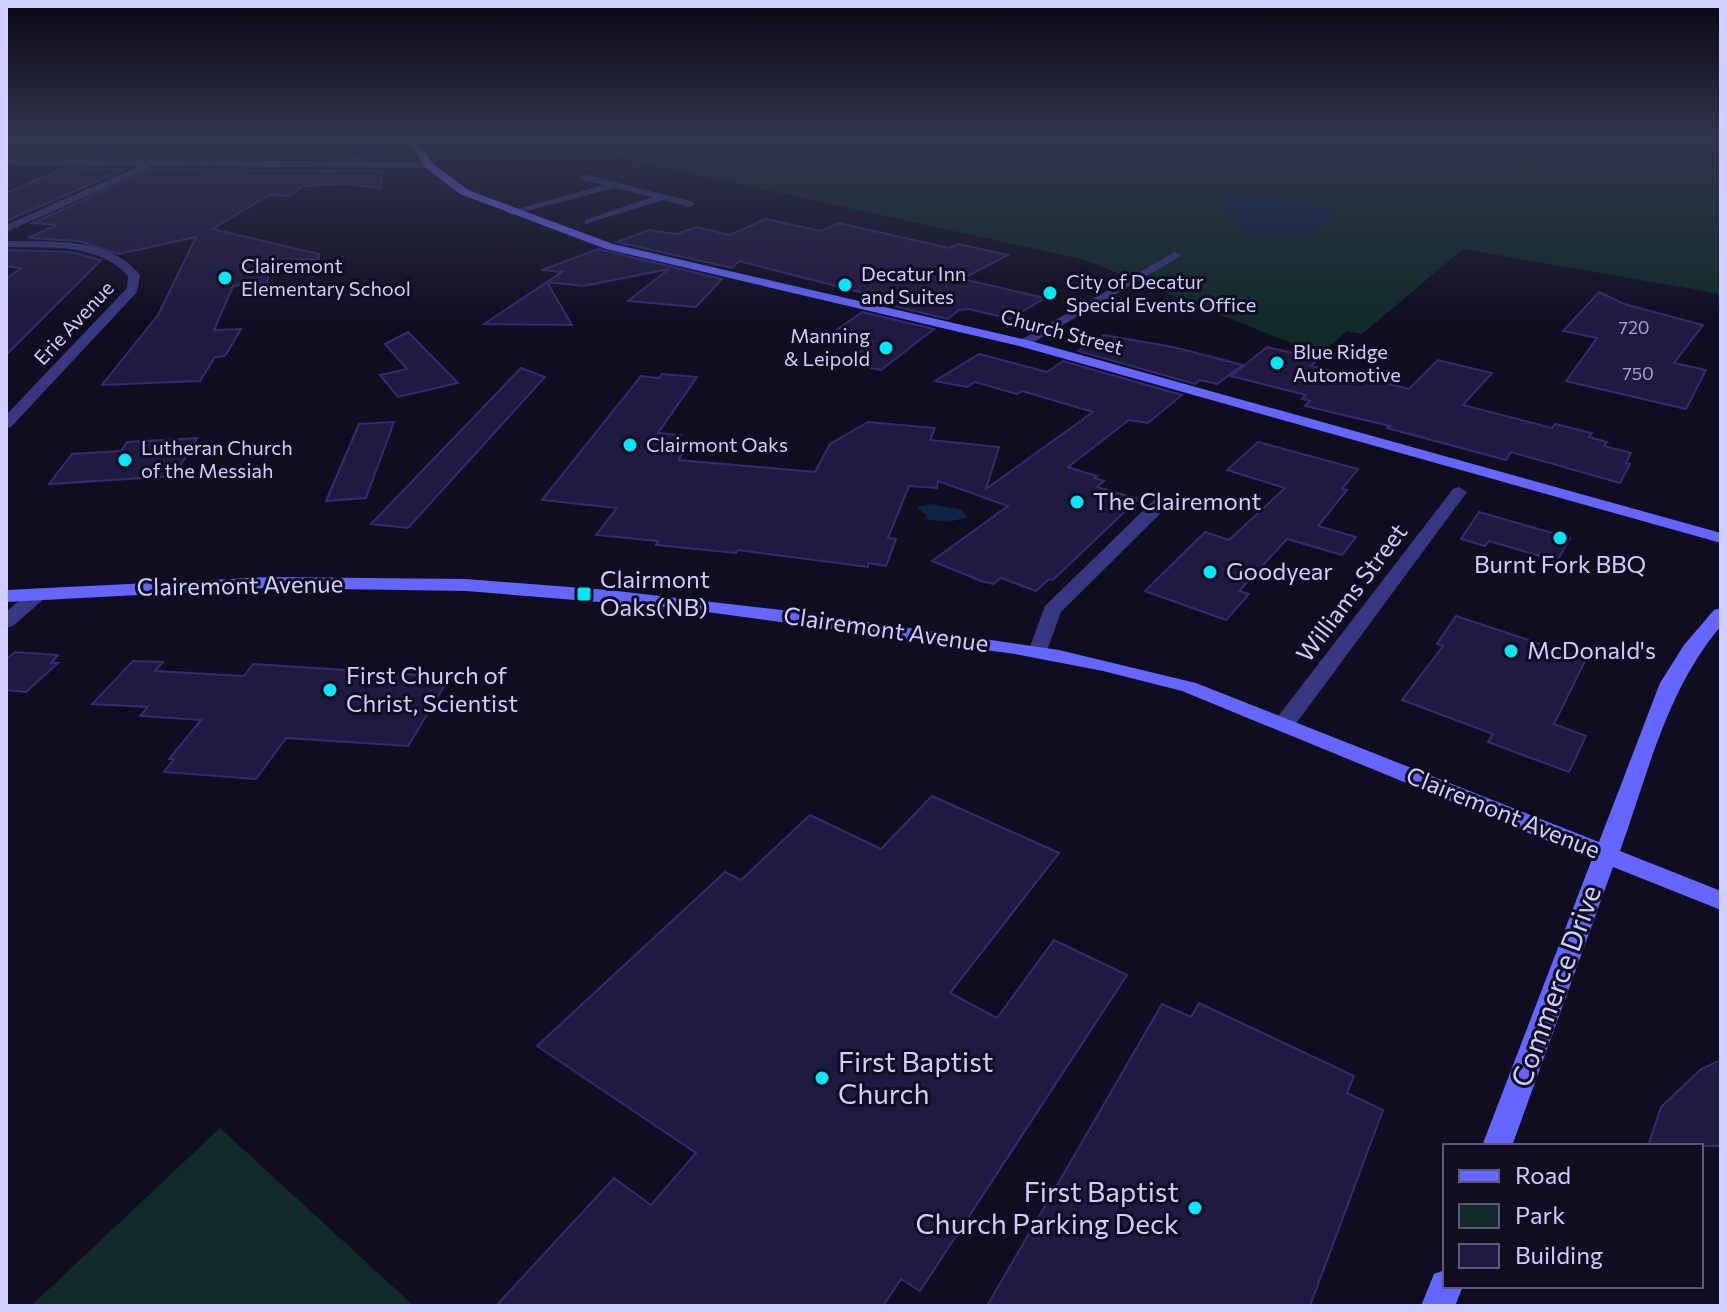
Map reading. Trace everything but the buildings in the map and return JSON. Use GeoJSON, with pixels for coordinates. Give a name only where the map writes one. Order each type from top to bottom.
{"type":"FeatureCollection","features":[{"type":"Feature","properties":{"kind":"main road","name":"Church Street"},"geometry":{"type":"LineString","coordinates":[[483,200],[656,261],[872,306],[1022,343],[1721,538]]}},
{"type":"Feature","properties":{"kind":"main road","name":"Clairemont Avenue"},"geometry":{"type":"LineString","coordinates":[[6,596],[281,583],[531,589],[736,609],[1038,652],[1141,673],[1284,724],[1721,901]]}},
{"type":"Feature","properties":{"kind":"main road","name":"Commerce Drive"},"geometry":{"type":"LineString","coordinates":[[1498,1144],[1670,683],[1691,649],[1721,614]]}},
{"type":"Feature","properties":{"kind":"street"},"geometry":{"type":"LineString","coordinates":[[6,229],[71,200]]}},
{"type":"Feature","properties":{"kind":"street"},"geometry":{"type":"LineString","coordinates":[[511,212],[557,200]]}},
{"type":"Feature","properties":{"kind":"street"},"geometry":{"type":"LineString","coordinates":[[589,222],[653,200]]}},
{"type":"Feature","properties":{"kind":"street"},"geometry":{"type":"LineString","coordinates":[[675,200],[690,204]]}},
{"type":"Feature","properties":{"kind":"street","name":"Erie Avenue"},"geometry":{"type":"LineString","coordinates":[[6,244],[96,252],[115,258],[134,275],[133,289],[6,424]]}},
{"type":"Feature","properties":{"kind":"street"},"geometry":{"type":"LineString","coordinates":[[1022,343],[1175,255]]}},
{"type":"Feature","properties":{"kind":"street","name":"Williams Street"},"geometry":{"type":"LineString","coordinates":[[1284,724],[1459,492]]}},
{"type":"Feature","properties":{"kind":"street"},"geometry":{"type":"LineString","coordinates":[[1038,652],[1052,610],[1162,502]]}},
{"type":"Feature","properties":{"kind":"street"},"geometry":{"type":"LineString","coordinates":[[6,622],[38,594]]}},
{"type":"Feature","properties":{"kind":"green space"},"geometry":{"type":"Polygon","coordinates":[[[814,200],[1721,200],[1721,294],[1463,249],[1362,334],[1347,331],[1320,355],[1085,260],[814,200]]]}},
{"type":"Feature","properties":{"kind":"green space"},"geometry":{"type":"Polygon","coordinates":[[[220,1128],[414,1306],[31,1306],[220,1128]]]}},
{"type":"Feature","properties":{"kind":"water"},"geometry":{"type":"Polygon","coordinates":[[[1224,200],[1279,200],[1325,209],[1336,218],[1307,232],[1261,235],[1247,230],[1223,209],[1224,200]]]}},
{"type":"Feature","properties":{"kind":"water"},"geometry":{"type":"Polygon","coordinates":[[[931,504],[962,510],[967,517],[949,522],[925,519],[927,516],[917,507],[931,504]]]}},
{"type":"Feature","properties":{"kind":"place","name":"Clairemont Elementary School"},"geometry":{"type":"Point","coordinates":[225,278]}},
{"type":"Feature","properties":{"kind":"place","name":"Decatur Inn and Suites"},"geometry":{"type":"Point","coordinates":[845,285]}},
{"type":"Feature","properties":{"kind":"place","name":"City of Decatur Special Events Office"},"geometry":{"type":"Point","coordinates":[1050,293]}},
{"type":"Feature","properties":{"kind":"place","name":"Manning & Leipold"},"geometry":{"type":"Point","coordinates":[886,348]}},
{"type":"Feature","properties":{"kind":"place","name":"Blue Ridge Automotive"},"geometry":{"type":"Point","coordinates":[1277,363]}},
{"type":"Feature","properties":{"kind":"place","name":"Clairmont Oaks"},"geometry":{"type":"Point","coordinates":[630,445]}},
{"type":"Feature","properties":{"kind":"place","name":"Lutheran Church of the Messiah"},"geometry":{"type":"Point","coordinates":[125,460]}},
{"type":"Feature","properties":{"kind":"place","name":"The Clairemont"},"geometry":{"type":"Point","coordinates":[1077,502]}},
{"type":"Feature","properties":{"kind":"place","name":"Burnt Fork BBQ"},"geometry":{"type":"Point","coordinates":[1560,538]}},
{"type":"Feature","properties":{"kind":"place","name":"Goodyear"},"geometry":{"type":"Point","coordinates":[1210,572]}},
{"type":"Feature","properties":{"kind":"place","name":"Clairmont Oaks(NB)"},"geometry":{"type":"Point","coordinates":[584,594]}},
{"type":"Feature","properties":{"kind":"place","name":"McDonald's"},"geometry":{"type":"Point","coordinates":[1511,651]}},
{"type":"Feature","properties":{"kind":"place","name":"First Church of Christ, Scientist"},"geometry":{"type":"Point","coordinates":[330,690]}},
{"type":"Feature","properties":{"kind":"place","name":"First Baptist Church"},"geometry":{"type":"Point","coordinates":[822,1078]}},
{"type":"Feature","properties":{"kind":"place","name":"First Baptist Church Parking Deck"},"geometry":{"type":"Point","coordinates":[1195,1208]}}]}
